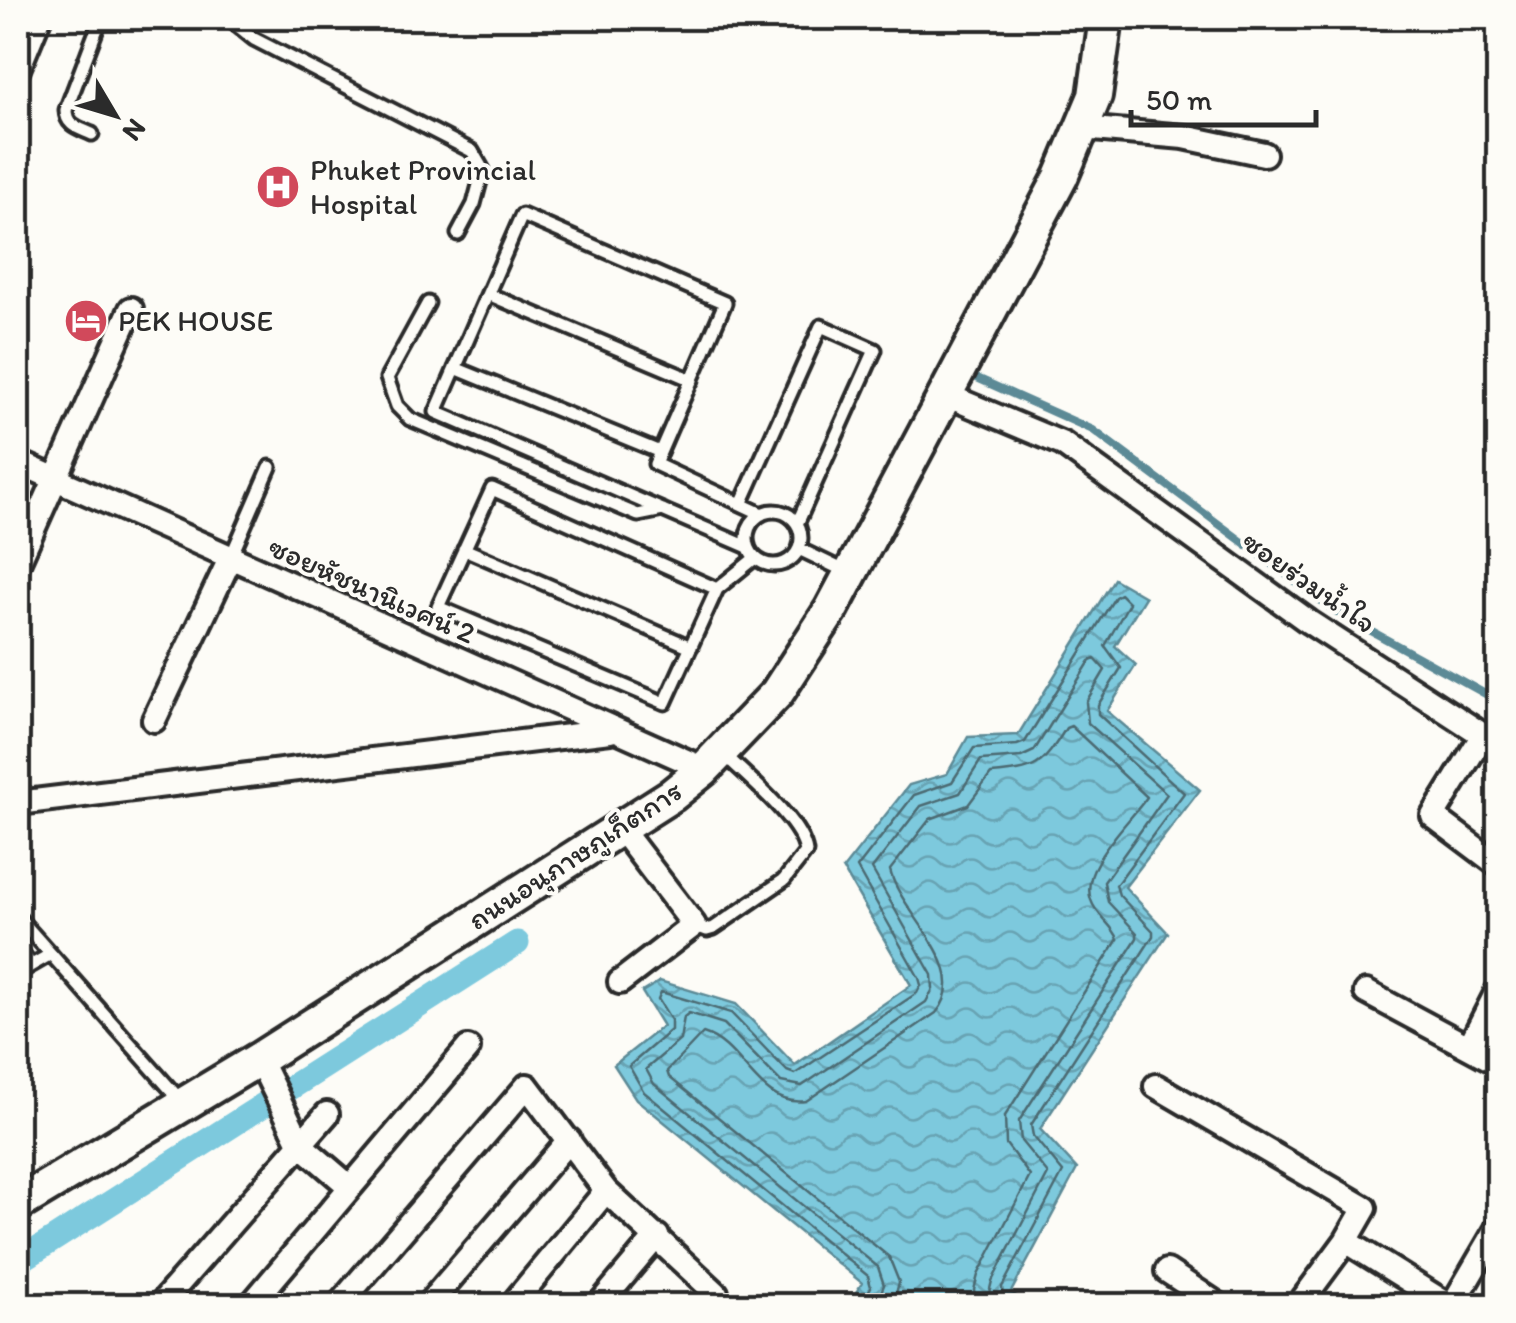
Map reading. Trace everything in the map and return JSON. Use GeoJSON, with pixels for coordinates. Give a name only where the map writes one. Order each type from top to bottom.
{"type":"FeatureCollection","features":[{"type":"Feature","properties":{"kind":"street"},"geometry":{"type":"LineString","coordinates":[[18,69],[39,18]]}},
{"type":"Feature","properties":{"kind":"street","name":"ถนนอนุภาษภูเก็ตการ"},"geometry":{"type":"LineString","coordinates":[[18,1204],[258,1059],[672,795],[712,760],[777,692],[851,574],[1061,178],[1095,96],[1106,18]]}},
{"type":"Feature","properties":{"kind":"street"},"geometry":{"type":"LineString","coordinates":[[1082,128],[1184,137],[1264,154]]}},
{"type":"Feature","properties":{"kind":"street"},"geometry":{"type":"LineString","coordinates":[[18,563],[130,308]]}},
{"type":"Feature","properties":{"kind":"street","name":"ซอยร่วมน้ำใจ"},"geometry":{"type":"LineString","coordinates":[[946,395],[1063,444],[1310,622],[1483,735],[1433,816],[1498,866]]}},
{"type":"Feature","properties":{"kind":"street","name":"ซอยหัชนานิเวศน์ 2"},"geometry":{"type":"LineString","coordinates":[[18,462],[613,731],[712,760]]}},
{"type":"Feature","properties":{"kind":"street"},"geometry":{"type":"LineString","coordinates":[[154,720],[230,559]]}},
{"type":"Feature","properties":{"kind":"street"},"geometry":{"type":"LineString","coordinates":[[18,803],[613,731]]}},
{"type":"Feature","properties":{"kind":"street"},"geometry":{"type":"LineString","coordinates":[[620,828],[694,925],[620,982]]}},
{"type":"Feature","properties":{"kind":"street"},"geometry":{"type":"LineString","coordinates":[[1469,1047],[1498,990]]}},
{"type":"Feature","properties":{"kind":"street"},"geometry":{"type":"LineString","coordinates":[[1366,992],[1498,1063]]}},
{"type":"Feature","properties":{"kind":"street"},"geometry":{"type":"LineString","coordinates":[[250,1306],[468,1048]]}},
{"type":"Feature","properties":{"kind":"street"},"geometry":{"type":"LineString","coordinates":[[258,1059],[301,1145],[350,1187]]}},
{"type":"Feature","properties":{"kind":"street"},"geometry":{"type":"LineString","coordinates":[[338,1306],[527,1086],[606,1190],[657,1236],[716,1301]]}},
{"type":"Feature","properties":{"kind":"street"},"geometry":{"type":"LineString","coordinates":[[1156,1086],[1365,1208],[1298,1306]]}},
{"type":"Feature","properties":{"kind":"street"},"geometry":{"type":"LineString","coordinates":[[159,1306],[327,1114]]}},
{"type":"Feature","properties":{"kind":"street"},"geometry":{"type":"LineString","coordinates":[[427,1306],[568,1140]]}},
{"type":"Feature","properties":{"kind":"street"},"geometry":{"type":"LineString","coordinates":[[511,1306],[606,1190]]}},
{"type":"Feature","properties":{"kind":"street"},"geometry":{"type":"LineString","coordinates":[[1346,1241],[1451,1306],[1498,1226]]}},
{"type":"Feature","properties":{"kind":"street"},"geometry":{"type":"LineString","coordinates":[[598,1306],[657,1236]]}},
{"type":"Feature","properties":{"kind":"street"},"geometry":{"type":"LineString","coordinates":[[1167,1271],[1220,1306]]}},
{"type":"Feature","properties":{"kind":"lane"},"geometry":{"type":"LineString","coordinates":[[92,134],[72,125],[66,110],[102,18]]}},
{"type":"Feature","properties":{"kind":"lane"},"geometry":{"type":"LineString","coordinates":[[228,18],[271,48],[472,150],[483,170],[474,204],[458,234]]}},
{"type":"Feature","properties":{"kind":"lane"},"geometry":{"type":"LineString","coordinates":[[751,552],[747,534],[752,522],[762,514],[775,511],[788,515],[797,524],[801,536],[799,549],[779,565],[766,564],[751,552],[663,510],[436,412],[522,215],[725,303],[655,464],[762,514]]}},
{"type":"Feature","properties":{"kind":"lane"},"geometry":{"type":"LineString","coordinates":[[488,294],[692,380]]}},
{"type":"Feature","properties":{"kind":"lane"},"geometry":{"type":"LineString","coordinates":[[428,302],[386,378],[397,406],[410,419],[638,515],[663,510]]}},
{"type":"Feature","properties":{"kind":"lane"},"geometry":{"type":"LineString","coordinates":[[741,504],[821,326],[876,350],[797,524]]}},
{"type":"Feature","properties":{"kind":"lane"},"geometry":{"type":"LineString","coordinates":[[455,368],[660,452]]}},
{"type":"Feature","properties":{"kind":"lane"},"geometry":{"type":"LineString","coordinates":[[230,559],[270,467]]}},
{"type":"Feature","properties":{"kind":"lane"},"geometry":{"type":"LineString","coordinates":[[718,589],[492,489],[438,607],[665,703],[718,589],[751,552]]}},
{"type":"Feature","properties":{"kind":"lane"},"geometry":{"type":"LineString","coordinates":[[464,549],[691,646]]}},
{"type":"Feature","properties":{"kind":"lane"},"geometry":{"type":"LineString","coordinates":[[799,549],[851,574]]}},
{"type":"Feature","properties":{"kind":"lane"},"geometry":{"type":"LineString","coordinates":[[694,925],[707,930],[714,928],[784,880],[806,852],[804,839],[790,821],[712,760]]}},
{"type":"Feature","properties":{"kind":"lane"},"geometry":{"type":"LineString","coordinates":[[18,918],[184,1104]]}},
{"type":"Feature","properties":{"kind":"lane"},"geometry":{"type":"LineString","coordinates":[[18,947],[31,965]]}},
{"type":"Feature","properties":{"kind":"lane"},"geometry":{"type":"LineString","coordinates":[[18,973],[50,954]]}},
{"type":"Feature","properties":{"kind":"water"},"geometry":{"type":"Polygon","coordinates":[[[1114,579],[1145,597],[1115,646],[1136,665],[1107,711],[1200,790],[1125,887],[1168,933],[1040,1129],[1077,1169],[1011,1292],[1028,1305],[848,1305],[862,1283],[636,1099],[614,1065],[663,1026],[642,992],[660,981],[736,1004],[795,1065],[911,985],[843,869],[909,785],[947,774],[968,737],[1018,735],[1114,579]]]}},
{"type":"Feature","properties":{"kind":"waterway"},"geometry":{"type":"LineString","coordinates":[[977,378],[1093,430],[1335,611],[1498,701]]}},
{"type":"Feature","properties":{"kind":"waterway"},"geometry":{"type":"LineString","coordinates":[[18,1262],[517,943]]}},
{"type":"Feature","properties":{"kind":"place","name":"Phuket Provincial Hospital"},"geometry":{"type":"Point","coordinates":[278,187]}},
{"type":"Feature","properties":{"kind":"place","name":"PEK HOUSE"},"geometry":{"type":"Point","coordinates":[86,321]}}]}
